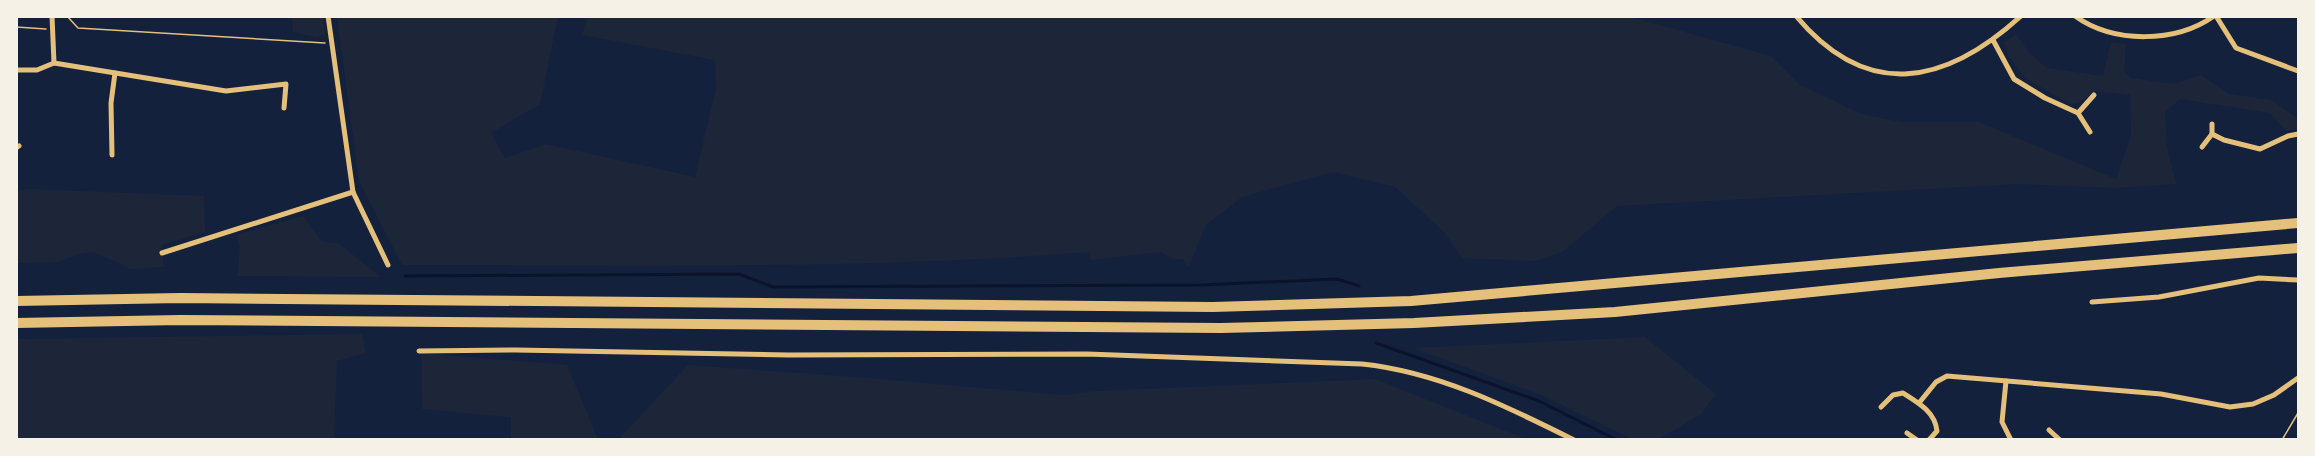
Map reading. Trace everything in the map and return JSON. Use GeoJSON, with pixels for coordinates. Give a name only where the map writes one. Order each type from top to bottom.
{"type":"FeatureCollection","features":[{"type":"Feature","properties":{"kind":"highway"},"geometry":{"type":"LineString","coordinates":[[16,301],[180,298],[1201,307],[1411,301],[2298,223]]}},
{"type":"Feature","properties":{"kind":"highway"},"geometry":{"type":"LineString","coordinates":[[16,323],[180,320],[1209,328],[1414,324],[1615,312],[1999,273],[2298,249]]}},
{"type":"Feature","properties":{"kind":"street"},"geometry":{"type":"LineString","coordinates":[[52,16],[54,63]]}},
{"type":"Feature","properties":{"kind":"street"},"geometry":{"type":"LineString","coordinates":[[328,16],[353,192],[388,265]]}},
{"type":"Feature","properties":{"kind":"street"},"geometry":{"type":"LineString","coordinates":[[1796,16],[1819,40],[1845,59],[1866,68],[1899,75],[1918,75],[1950,65],[1993,40],[2021,16]]}},
{"type":"Feature","properties":{"kind":"street"},"geometry":{"type":"LineString","coordinates":[[2075,16],[2099,29],[2138,37],[2170,34],[2193,27],[2215,16],[2236,48],[2298,71]]}},
{"type":"Feature","properties":{"kind":"street"},"geometry":{"type":"LineString","coordinates":[[1993,40],[2014,79],[2045,98],[2078,113],[2090,132]]}},
{"type":"Feature","properties":{"kind":"street"},"geometry":{"type":"LineString","coordinates":[[16,70],[37,70],[54,63],[226,91],[286,84],[284,108]]}},
{"type":"Feature","properties":{"kind":"street"},"geometry":{"type":"LineString","coordinates":[[112,155],[111,103],[115,73]]}},
{"type":"Feature","properties":{"kind":"street"},"geometry":{"type":"LineString","coordinates":[[2078,113],[2094,95]]}},
{"type":"Feature","properties":{"kind":"street"},"geometry":{"type":"LineString","coordinates":[[2202,147],[2212,134],[2212,124]]}},
{"type":"Feature","properties":{"kind":"street"},"geometry":{"type":"LineString","coordinates":[[2212,134],[2224,140],[2260,149],[2288,135],[2298,134]]}},
{"type":"Feature","properties":{"kind":"street"},"geometry":{"type":"LineString","coordinates":[[162,253],[353,192]]}},
{"type":"Feature","properties":{"kind":"street"},"geometry":{"type":"LineString","coordinates":[[2092,302],[2159,297],[2259,278],[2298,280]]}},
{"type":"Feature","properties":{"kind":"street"},"geometry":{"type":"LineString","coordinates":[[419,351],[1088,354],[1362,364],[1393,367],[1462,387],[1574,440]]}},
{"type":"Feature","properties":{"kind":"street"},"geometry":{"type":"LineString","coordinates":[[1919,403],[1936,382],[1947,376],[2161,394],[2230,407],[2253,404],[2274,395],[2298,378]]}},
{"type":"Feature","properties":{"kind":"street"},"geometry":{"type":"LineString","coordinates":[[2007,381],[2002,422],[2011,440]]}},
{"type":"Feature","properties":{"kind":"street"},"geometry":{"type":"LineString","coordinates":[[1881,407],[1893,395],[1903,393],[1919,403],[1936,419],[1937,431],[1929,440]]}},
{"type":"Feature","properties":{"kind":"street"},"geometry":{"type":"LineString","coordinates":[[2049,430],[2060,440]]}},
{"type":"Feature","properties":{"kind":"street"},"geometry":{"type":"LineString","coordinates":[[1907,433],[1917,440]]}},
{"type":"Feature","properties":{"kind":"path"},"geometry":{"type":"LineString","coordinates":[[67,16],[78,28],[332,43]]}},
{"type":"Feature","properties":{"kind":"path"},"geometry":{"type":"LineString","coordinates":[[16,27],[53,29]]}},
{"type":"Feature","properties":{"kind":"path"},"geometry":{"type":"LineString","coordinates":[[2282,440],[2298,413]]}},
{"type":"Feature","properties":{"kind":"shaded area"},"geometry":{"type":"Polygon","coordinates":[[[292,17],[323,17],[325,34],[316,37],[293,32],[292,17]]]}},
{"type":"Feature","properties":{"kind":"shaded area"},"geometry":{"type":"Polygon","coordinates":[[[337,17],[558,17],[540,104],[491,133],[505,158],[546,144],[695,177],[716,89],[715,60],[582,35],[587,17],[1631,17],[1771,56],[1799,84],[1861,114],[1902,122],[1979,122],[2116,179],[2131,136],[2130,95],[2095,91],[2079,103],[2070,104],[2025,78],[2009,57],[2004,42],[2016,34],[2031,55],[2047,68],[2103,76],[2111,42],[2126,44],[2124,72],[2131,78],[2174,84],[2201,75],[2229,94],[2272,100],[2298,119],[2298,129],[2286,131],[2270,113],[2180,99],[2165,112],[2167,148],[2176,184],[2115,188],[2019,184],[1617,206],[1562,252],[1535,261],[1462,258],[1444,232],[1395,187],[1333,172],[1242,197],[1206,225],[1188,268],[1183,259],[1174,259],[1160,252],[1090,260],[1090,252],[918,262],[832,264],[402,265],[359,181],[337,17]]]}},
{"type":"Feature","properties":{"kind":"shaded area"},"geometry":{"type":"Polygon","coordinates":[[[29,189],[204,196],[205,232],[161,245],[164,267],[131,269],[94,252],[78,254],[58,262],[17,263],[16,191],[29,189]]]}},
{"type":"Feature","properties":{"kind":"shaded area"},"geometry":{"type":"Polygon","coordinates":[[[303,216],[321,241],[338,243],[381,277],[237,276],[240,247],[236,235],[303,216]]]}},
{"type":"Feature","properties":{"kind":"shaded area"},"geometry":{"type":"Polygon","coordinates":[[[362,334],[366,353],[337,361],[334,439],[17,439],[17,339],[362,334]]]}},
{"type":"Feature","properties":{"kind":"shaded area"},"geometry":{"type":"Polygon","coordinates":[[[1645,337],[1716,394],[1701,414],[1659,439],[1632,439],[1539,394],[1413,348],[1645,337]]]}},
{"type":"Feature","properties":{"kind":"shaded area"},"geometry":{"type":"Polygon","coordinates":[[[421,353],[567,365],[598,439],[511,439],[511,417],[422,409],[421,353]]]}},
{"type":"Feature","properties":{"kind":"shaded area"},"geometry":{"type":"Polygon","coordinates":[[[688,365],[1062,395],[1096,391],[1375,379],[1526,439],[619,439],[688,365]]]}},
{"type":"Feature","properties":{"kind":"waterway"},"geometry":{"type":"LineString","coordinates":[[405,276],[739,274],[773,287],[1201,285],[1337,279],[1359,286]]}},
{"type":"Feature","properties":{"kind":"waterway"},"geometry":{"type":"LineString","coordinates":[[1376,343],[1539,401],[1617,440]]}}]}
